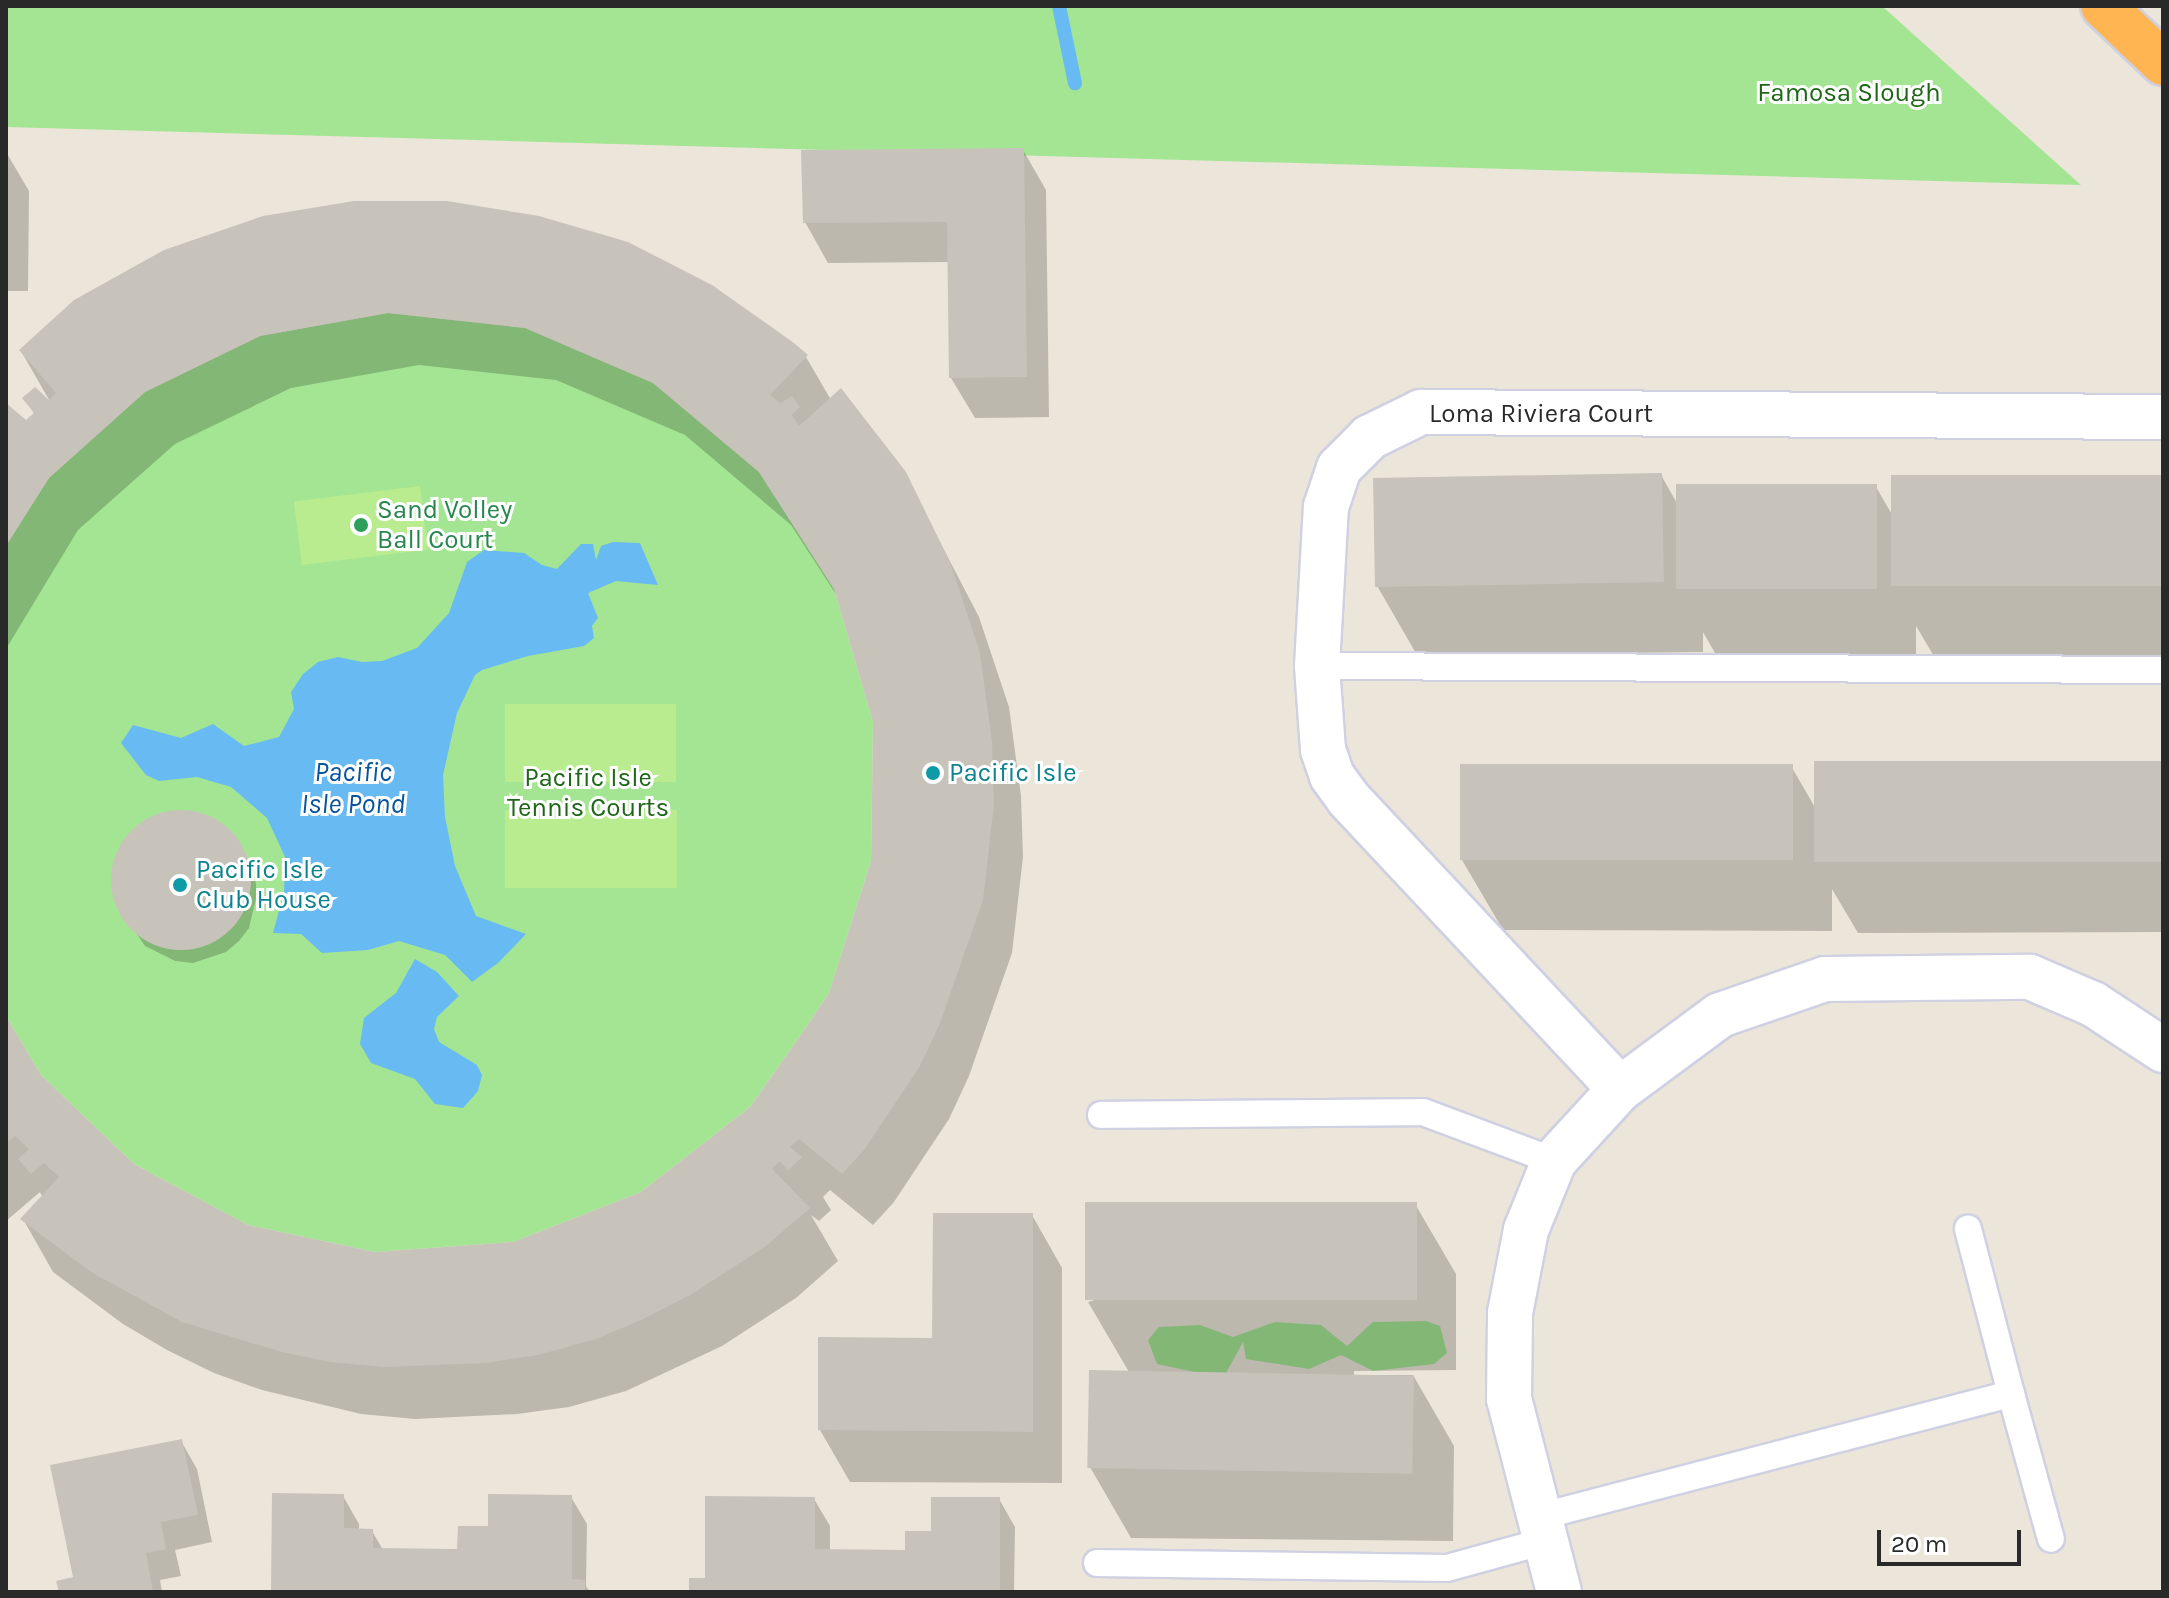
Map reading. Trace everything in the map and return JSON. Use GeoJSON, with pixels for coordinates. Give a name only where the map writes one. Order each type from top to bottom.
{"type":"FeatureCollection","features":[{"type":"Feature","properties":{"kind":"highway"},"geometry":{"type":"LineString","coordinates":[[2103,6],[2163,63]]}},
{"type":"Feature","properties":{"kind":"street","name":"Loma Riviera Court"},"geometry":{"type":"LineString","coordinates":[[1620,1089],[1348,798],[1332,776],[1323,750],[1317,666],[1326,507],[1339,468],[1370,437],[1421,412],[2163,417]]}},
{"type":"Feature","properties":{"kind":"street"},"geometry":{"type":"LineString","coordinates":[[1559,1592],[1509,1399],[1510,1313],[1526,1230],[1554,1161],[1620,1089],[1720,1015],[1825,979],[2030,977],[2093,1004],[2161,1042]]}},
{"type":"Feature","properties":{"kind":"lane"},"geometry":{"type":"LineString","coordinates":[[1317,666],[2163,670]]}},
{"type":"Feature","properties":{"kind":"lane"},"geometry":{"type":"LineString","coordinates":[[1101,1115],[1423,1112],[1554,1161]]}},
{"type":"Feature","properties":{"kind":"lane"},"geometry":{"type":"LineString","coordinates":[[1968,1229],[2051,1539]]}},
{"type":"Feature","properties":{"kind":"lane"},"geometry":{"type":"LineString","coordinates":[[1097,1563],[1447,1568],[1542,1529],[2011,1394]]}},
{"type":"Feature","properties":{"kind":"green space","name":"Famosa Slough"},"geometry":{"type":"Polygon","coordinates":[[[6,6],[1882,6],[2081,185],[6,127],[6,6]]]}},
{"type":"Feature","properties":{"kind":"green space","name":"Pacific Isle Tennis Courts"},"geometry":{"type":"Polygon","coordinates":[[[388,313],[525,328],[653,383],[759,472],[834,589],[873,722],[871,861],[829,993],[750,1107],[641,1192],[513,1242],[375,1252],[248,1225],[134,1164],[41,1075],[6,1016],[6,545],[49,478],[145,392],[260,336],[388,313]]]}},
{"type":"Feature","properties":{"kind":"green space","name":"Sand Volley Ball Court"},"geometry":{"type":"Polygon","coordinates":[[[420,486],[428,550],[302,565],[294,501],[420,486]]]}},
{"type":"Feature","properties":{"kind":"green space"},"geometry":{"type":"Polygon","coordinates":[[[505,704],[676,704],[676,782],[505,782],[505,704]]]}},
{"type":"Feature","properties":{"kind":"green space"},"geometry":{"type":"Polygon","coordinates":[[[505,810],[677,810],[677,888],[505,888],[505,810]]]}},
{"type":"Feature","properties":{"kind":"green space"},"geometry":{"type":"Polygon","coordinates":[[[1426,1321],[1440,1326],[1447,1353],[1434,1364],[1373,1371],[1341,1355],[1309,1369],[1246,1359],[1243,1342],[1225,1375],[1208,1375],[1157,1364],[1148,1340],[1159,1327],[1200,1325],[1233,1337],[1275,1322],[1321,1325],[1347,1346],[1373,1322],[1426,1321]]]}},
{"type":"Feature","properties":{"kind":"water","name":"Pacific Isle Pond"},"geometry":{"type":"Polygon","coordinates":[[[613,542],[640,543],[658,585],[616,581],[588,593],[598,618],[592,626],[594,638],[584,646],[528,656],[482,670],[475,675],[457,713],[443,775],[445,817],[455,866],[476,916],[526,934],[498,963],[472,982],[445,955],[399,941],[368,950],[322,953],[301,934],[273,933],[284,892],[285,857],[267,818],[231,787],[197,777],[159,781],[146,775],[121,743],[133,725],[181,738],[213,724],[244,746],[279,737],[294,709],[291,692],[303,674],[318,662],[338,657],[362,662],[382,661],[417,648],[449,613],[467,562],[484,550],[524,553],[542,565],[557,569],[581,544],[593,544],[596,560],[601,546],[613,542]]]}},
{"type":"Feature","properties":{"kind":"water"},"geometry":{"type":"Polygon","coordinates":[[[415,959],[437,972],[459,996],[437,1017],[434,1029],[439,1042],[477,1065],[482,1075],[478,1091],[463,1108],[435,1104],[415,1079],[371,1063],[360,1044],[364,1018],[396,993],[415,959]]]}},
{"type":"Feature","properties":{"kind":"building"},"geometry":{"type":"Polygon","coordinates":[[[1024,148],[1027,377],[949,378],[947,222],[803,223],[801,150],[1024,148]]]}},
{"type":"Feature","properties":{"kind":"building","name":"Pacific Isle"},"geometry":{"type":"Polygon","coordinates":[[[354,201],[447,201],[539,216],[628,242],[712,285],[794,343],[808,355],[770,395],[780,403],[792,396],[800,407],[792,415],[799,426],[841,388],[906,472],[950,562],[980,653],[992,742],[994,804],[983,900],[940,1023],[920,1066],[864,1150],[842,1174],[799,1139],[790,1147],[802,1157],[788,1171],[780,1161],[772,1169],[810,1208],[766,1246],[692,1294],[596,1339],[538,1355],[486,1363],[384,1367],[330,1362],[282,1352],[182,1322],[91,1272],[20,1219],[59,1177],[44,1163],[31,1174],[18,1159],[29,1149],[15,1136],[6,1143],[6,1016],[41,1075],[134,1164],[248,1225],[375,1252],[513,1242],[641,1192],[750,1107],[798,1039],[829,993],[871,861],[873,722],[834,589],[759,472],[653,383],[525,328],[388,313],[260,336],[145,392],[49,478],[6,546],[6,403],[26,420],[34,413],[22,398],[35,387],[49,400],[56,393],[19,350],[74,300],[164,250],[263,216],[354,201]]]}},
{"type":"Feature","properties":{"kind":"building"},"geometry":{"type":"Polygon","coordinates":[[[1662,473],[1664,582],[1375,587],[1373,478],[1662,473]]]}},
{"type":"Feature","properties":{"kind":"building"},"geometry":{"type":"Polygon","coordinates":[[[1891,475],[2163,475],[2163,586],[1891,586],[1891,475]]]}},
{"type":"Feature","properties":{"kind":"building"},"geometry":{"type":"Polygon","coordinates":[[[1676,484],[1877,484],[1877,589],[1676,589],[1676,484]]]}},
{"type":"Feature","properties":{"kind":"building"},"geometry":{"type":"Polygon","coordinates":[[[1814,761],[2163,761],[2163,862],[1814,862],[1814,761]]]}},
{"type":"Feature","properties":{"kind":"building"},"geometry":{"type":"Polygon","coordinates":[[[1460,764],[1793,764],[1793,860],[1460,860],[1460,764]]]}},
{"type":"Feature","properties":{"kind":"building","name":"Pacific Isle Club House"},"geometry":{"type":"Polygon","coordinates":[[[181,810],[208,816],[230,831],[245,853],[251,880],[245,907],[230,929],[208,944],[181,950],[154,944],[132,929],[117,907],[111,880],[117,853],[132,831],[154,816],[181,810]]]}},
{"type":"Feature","properties":{"kind":"building"},"geometry":{"type":"Polygon","coordinates":[[[1085,1202],[1417,1202],[1417,1300],[1085,1300],[1085,1202]]]}},
{"type":"Feature","properties":{"kind":"building"},"geometry":{"type":"Polygon","coordinates":[[[933,1213],[1033,1213],[1033,1432],[818,1430],[818,1337],[932,1338],[933,1213]]]}},
{"type":"Feature","properties":{"kind":"building"},"geometry":{"type":"Polygon","coordinates":[[[1089,1370],[1414,1376],[1412,1474],[1087,1468],[1089,1370]]]}},
{"type":"Feature","properties":{"kind":"building"},"geometry":{"type":"Polygon","coordinates":[[[182,1439],[198,1515],[161,1522],[166,1549],[146,1553],[153,1592],[59,1592],[56,1581],[73,1577],[50,1465],[182,1439]]]}},
{"type":"Feature","properties":{"kind":"building"},"geometry":{"type":"Polygon","coordinates":[[[272,1493],[344,1494],[344,1528],[373,1529],[373,1548],[457,1549],[458,1526],[488,1526],[488,1494],[572,1495],[572,1579],[585,1580],[585,1592],[271,1592],[272,1493]]]}},
{"type":"Feature","properties":{"kind":"building"},"geometry":{"type":"Polygon","coordinates":[[[705,1496],[815,1497],[815,1549],[905,1550],[905,1531],[931,1531],[931,1497],[1000,1497],[1000,1592],[689,1592],[689,1578],[705,1578],[705,1496]]]}},
{"type":"Feature","properties":{"kind":"waterway"},"geometry":{"type":"LineString","coordinates":[[1059,6],[1075,83]]}},
{"type":"Feature","properties":{"kind":"place","name":"Sand Volley Ball Court"},"geometry":{"type":"Point","coordinates":[361,525]}},
{"type":"Feature","properties":{"kind":"place","name":"Pacific Isle"},"geometry":{"type":"Point","coordinates":[933,773]}},
{"type":"Feature","properties":{"kind":"place","name":"Pacific Isle Club House"},"geometry":{"type":"Point","coordinates":[180,885]}}]}
